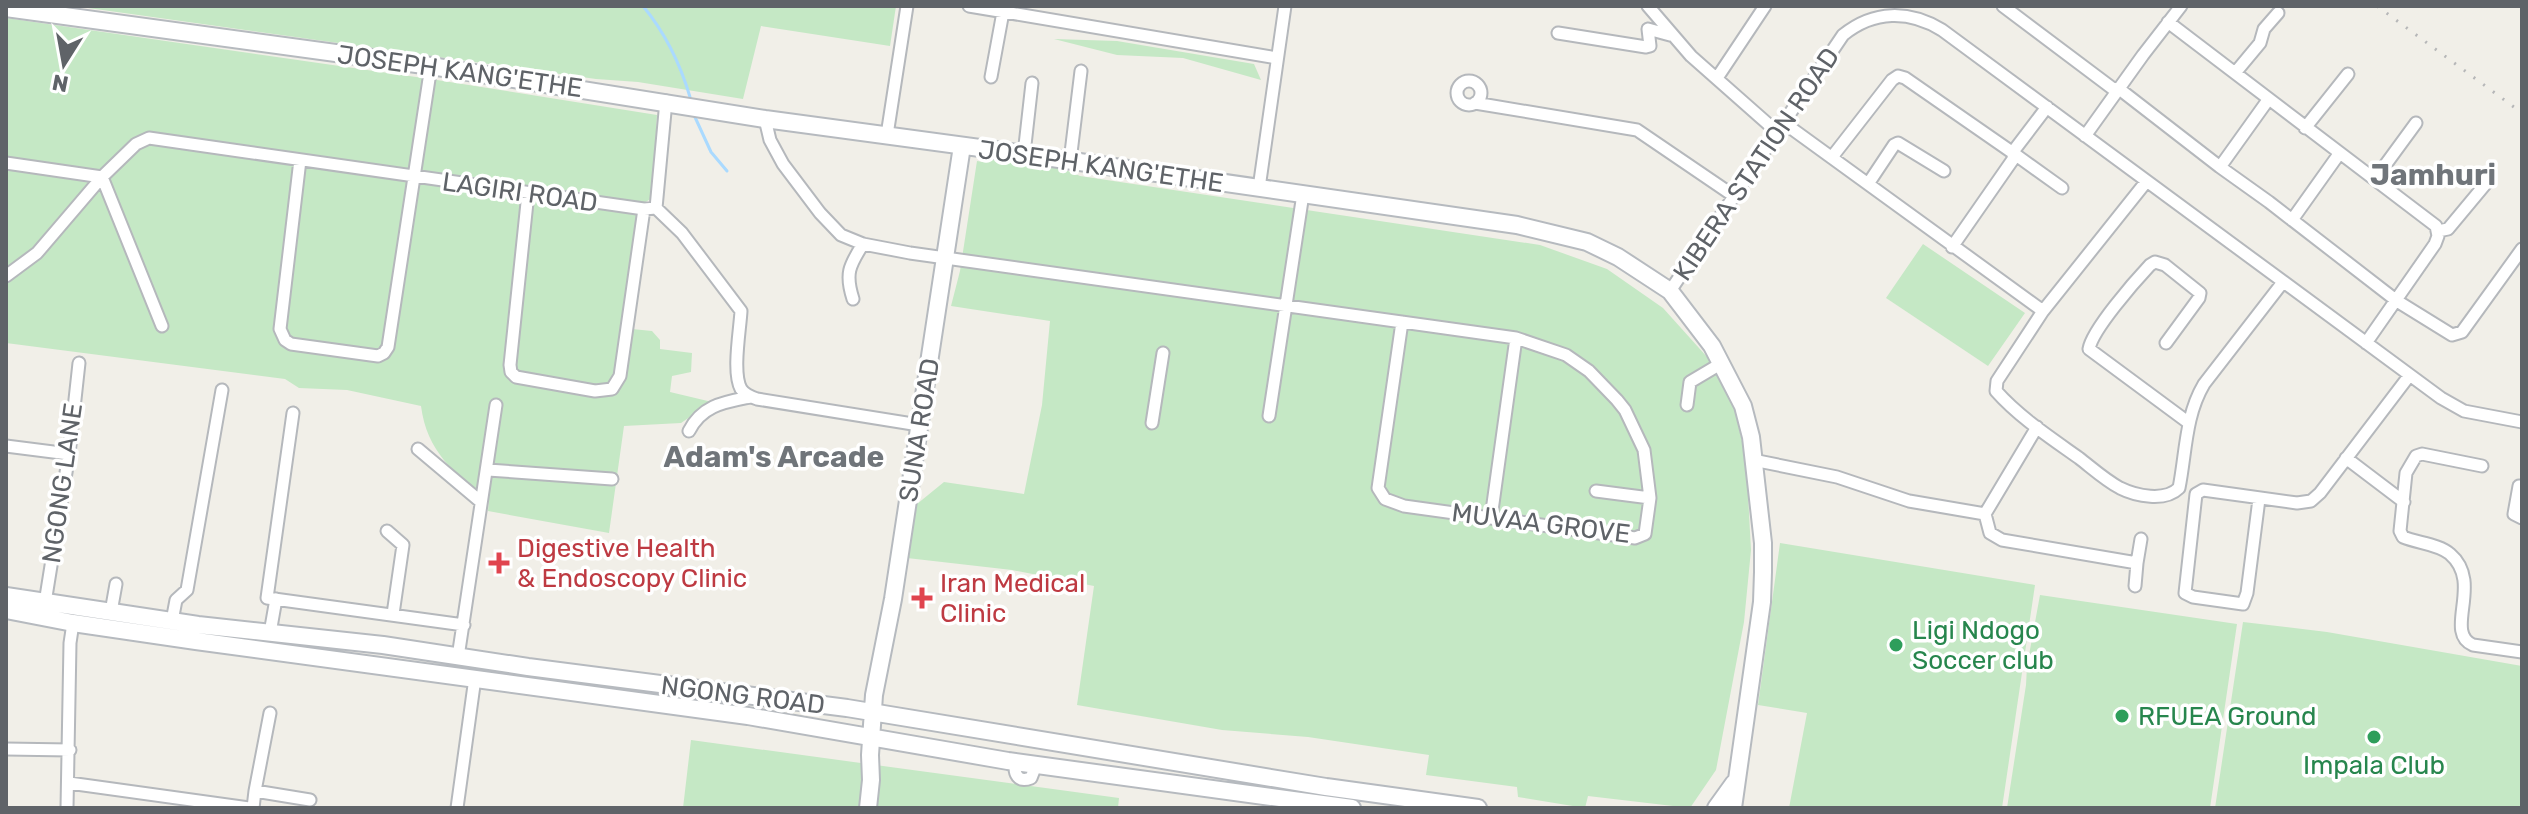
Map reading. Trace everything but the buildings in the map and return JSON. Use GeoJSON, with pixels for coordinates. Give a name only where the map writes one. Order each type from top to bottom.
{"type":"FeatureCollection","features":[{"type":"Feature","properties":{"kind":"street"},"geometry":{"type":"LineString","coordinates":[[887,135],[907,6]]}},
{"type":"Feature","properties":{"kind":"street"},"geometry":{"type":"LineString","coordinates":[[969,6],[1277,58]]}},
{"type":"Feature","properties":{"kind":"street"},"geometry":{"type":"LineString","coordinates":[[1259,188],[1285,6]]}},
{"type":"Feature","properties":{"kind":"street"},"geometry":{"type":"LineString","coordinates":[[1648,6],[1670,35],[1717,78],[1781,128],[1832,157],[2043,311]]}},
{"type":"Feature","properties":{"kind":"street"},"geometry":{"type":"LineString","coordinates":[[1717,78],[1765,6]]}},
{"type":"Feature","properties":{"kind":"street"},"geometry":{"type":"LineString","coordinates":[[1867,6],[1867,19],[1914,12],[1942,30],[2409,376],[2464,411],[2522,422]]}},
{"type":"Feature","properties":{"kind":"street"},"geometry":{"type":"LineString","coordinates":[[2003,6],[2397,301],[2448,334],[2462,332],[2517,266],[2522,249]]}},
{"type":"Feature","properties":{"kind":"street"},"geometry":{"type":"LineString","coordinates":[[2085,136],[2181,6]]}},
{"type":"Feature","properties":{"kind":"street","name":"JOSEPH KANG'ETHE"},"geometry":{"type":"LineString","coordinates":[[6,8],[431,66],[765,119],[1517,225],[1600,247],[1670,291],[1722,363],[1746,416],[1763,543],[1762,602],[1733,808]]}},
{"type":"Feature","properties":{"kind":"street"},"geometry":{"type":"LineString","coordinates":[[991,77],[1003,12]]}},
{"type":"Feature","properties":{"kind":"street"},"geometry":{"type":"LineString","coordinates":[[2235,73],[2260,43],[2264,29],[2278,13]]}},
{"type":"Feature","properties":{"kind":"street","name":"KIBERA STATION ROAD"},"geometry":{"type":"LineString","coordinates":[[1670,291],[1843,35],[1867,19]]}},
{"type":"Feature","properties":{"kind":"street"},"geometry":{"type":"LineString","coordinates":[[2168,22],[2430,221],[2438,231]]}},
{"type":"Feature","properties":{"kind":"street"},"geometry":{"type":"LineString","coordinates":[[1558,33],[1646,47],[1650,46],[1648,29],[1670,35]]}},
{"type":"Feature","properties":{"kind":"street"},"geometry":{"type":"LineString","coordinates":[[300,160],[280,329],[285,340],[291,344],[378,356],[388,347],[431,66]]}},
{"type":"Feature","properties":{"kind":"street"},"geometry":{"type":"LineString","coordinates":[[1070,161],[1081,71]]}},
{"type":"Feature","properties":{"kind":"street"},"geometry":{"type":"LineString","coordinates":[[2305,128],[2348,74]]}},
{"type":"Feature","properties":{"kind":"street"},"geometry":{"type":"LineString","coordinates":[[1832,157],[1898,76],[1939,100],[2062,188]]}},
{"type":"Feature","properties":{"kind":"street"},"geometry":{"type":"LineString","coordinates":[[1024,154],[1032,83]]}},
{"type":"Feature","properties":{"kind":"street"},"geometry":{"type":"LineString","coordinates":[[2220,167],[2268,100]]}},
{"type":"Feature","properties":{"kind":"street"},"geometry":{"type":"LineString","coordinates":[[528,193],[511,372],[516,377],[595,391],[612,389],[620,376],[666,101]]}},
{"type":"Feature","properties":{"kind":"street"},"geometry":{"type":"LineString","coordinates":[[1475,103],[1637,130],[1734,196]]}},
{"type":"Feature","properties":{"kind":"street"},"geometry":{"type":"LineString","coordinates":[[1952,247],[2047,107]]}},
{"type":"Feature","properties":{"kind":"street"},"geometry":{"type":"LineString","coordinates":[[765,119],[770,140],[783,164],[820,213],[841,235],[863,244],[1402,322]]}},
{"type":"Feature","properties":{"kind":"street"},"geometry":{"type":"LineString","coordinates":[[2375,179],[2416,123]]}},
{"type":"Feature","properties":{"kind":"street","name":"LAGIRI ROAD"},"geometry":{"type":"LineString","coordinates":[[6,276],[37,253],[102,177],[136,144],[149,138],[650,209]]}},
{"type":"Feature","properties":{"kind":"street"},"geometry":{"type":"LineString","coordinates":[[1868,184],[1898,143],[1944,171]]}},
{"type":"Feature","properties":{"kind":"street","name":"SUNA ROAD"},"geometry":{"type":"LineString","coordinates":[[868,808],[874,695],[893,599],[962,146]]}},
{"type":"Feature","properties":{"kind":"street"},"geometry":{"type":"LineString","coordinates":[[2292,220],[2339,154]]}},
{"type":"Feature","properties":{"kind":"street"},"geometry":{"type":"LineString","coordinates":[[6,163],[102,177],[162,326]]}},
{"type":"Feature","properties":{"kind":"street"},"geometry":{"type":"LineString","coordinates":[[2438,231],[2448,229],[2488,181]]}},
{"type":"Feature","properties":{"kind":"street"},"geometry":{"type":"LineString","coordinates":[[2146,182],[2043,311],[1995,387],[1999,396],[2037,427],[2121,489],[2162,497],[2179,488],[2196,397],[2283,282]]}},
{"type":"Feature","properties":{"kind":"street"},"geometry":{"type":"LineString","coordinates":[[1269,416],[1303,194]]}},
{"type":"Feature","properties":{"kind":"street"},"geometry":{"type":"LineString","coordinates":[[650,209],[682,233],[739,308],[738,380],[742,391],[750,397]]}},
{"type":"Feature","properties":{"kind":"street"},"geometry":{"type":"LineString","coordinates":[[2366,343],[2435,244],[2438,231]]}},
{"type":"Feature","properties":{"kind":"street"},"geometry":{"type":"LineString","coordinates":[[853,299],[848,283],[849,268],[863,244]]}},
{"type":"Feature","properties":{"kind":"street"},"geometry":{"type":"LineString","coordinates":[[2166,343],[2200,293],[2165,265],[2155,262],[2091,340],[2089,349],[2189,423]]}},
{"type":"Feature","properties":{"kind":"street","name":"MUVAA GROVE"},"geometry":{"type":"LineString","coordinates":[[1402,322],[1516,338],[1550,348],[1579,363],[1599,379],[1617,400],[1644,450],[1650,498],[1647,528],[1639,538],[1393,504],[1378,491],[1402,322]]}},
{"type":"Feature","properties":{"kind":"street"},"geometry":{"type":"LineString","coordinates":[[1491,518],[1516,338]]}},
{"type":"Feature","properties":{"kind":"street"},"geometry":{"type":"LineString","coordinates":[[1152,423],[1163,353]]}},
{"type":"Feature","properties":{"kind":"street","name":"NGONG LANE"},"geometry":{"type":"LineString","coordinates":[[45,603],[69,454],[79,363]]}},
{"type":"Feature","properties":{"kind":"street"},"geometry":{"type":"LineString","coordinates":[[1687,405],[1690,382],[1722,363]]}},
{"type":"Feature","properties":{"kind":"street"},"geometry":{"type":"LineString","coordinates":[[2259,499],[2243,604],[2185,593],[2196,494],[2203,490],[2297,503],[2311,501],[2409,376]]}},
{"type":"Feature","properties":{"kind":"street"},"geometry":{"type":"LineString","coordinates":[[172,621],[176,600],[187,590],[222,390]]}},
{"type":"Feature","properties":{"kind":"street"},"geometry":{"type":"LineString","coordinates":[[689,431],[703,411],[750,397],[919,425]]}},
{"type":"Feature","properties":{"kind":"street"},"geometry":{"type":"LineString","coordinates":[[458,657],[496,405]]}},
{"type":"Feature","properties":{"kind":"street"},"geometry":{"type":"LineString","coordinates":[[293,413],[267,598],[464,625]]}},
{"type":"Feature","properties":{"kind":"street"},"geometry":{"type":"LineString","coordinates":[[2037,427],[1985,514],[1990,533],[2002,540],[2137,563]]}},
{"type":"Feature","properties":{"kind":"street"},"geometry":{"type":"LineString","coordinates":[[6,446],[69,454]]}},
{"type":"Feature","properties":{"kind":"street"},"geometry":{"type":"LineString","coordinates":[[418,449],[481,502]]}},
{"type":"Feature","properties":{"kind":"street"},"geometry":{"type":"LineString","coordinates":[[2482,466],[2422,454],[2416,456],[2406,473],[2400,531],[2403,537],[2446,551],[2461,571],[2466,586],[2461,624],[2464,639],[2473,645],[2522,652]]}},
{"type":"Feature","properties":{"kind":"street"},"geometry":{"type":"LineString","coordinates":[[2346,458],[2404,502]]}},
{"type":"Feature","properties":{"kind":"street"},"geometry":{"type":"LineString","coordinates":[[1753,460],[1837,477],[1909,501],[1985,514]]}},
{"type":"Feature","properties":{"kind":"street"},"geometry":{"type":"LineString","coordinates":[[488,470],[612,479]]}},
{"type":"Feature","properties":{"kind":"street"},"geometry":{"type":"LineString","coordinates":[[2519,486],[2514,514],[2522,518]]}},
{"type":"Feature","properties":{"kind":"street"},"geometry":{"type":"LineString","coordinates":[[1596,491],[1650,498]]}},
{"type":"Feature","properties":{"kind":"street"},"geometry":{"type":"LineString","coordinates":[[387,531],[403,545],[393,614]]}},
{"type":"Feature","properties":{"kind":"street"},"geometry":{"type":"LineString","coordinates":[[2135,586],[2141,539]]}},
{"type":"Feature","properties":{"kind":"street"},"geometry":{"type":"LineString","coordinates":[[111,612],[116,584]]}},
{"type":"Feature","properties":{"kind":"street","name":"NGONG ROAD"},"geometry":{"type":"LineString","coordinates":[[6,596],[45,603],[65,616],[111,612],[383,645],[787,700],[1326,787],[1478,808]]}},
{"type":"Feature","properties":{"kind":"street"},"geometry":{"type":"LineString","coordinates":[[270,633],[276,599]]}},
{"type":"Feature","properties":{"kind":"street","name":"NGONG ROAD"},"geometry":{"type":"LineString","coordinates":[[6,610],[65,616],[748,716],[1277,802],[1352,808]]}},
{"type":"Feature","properties":{"kind":"street"},"geometry":{"type":"LineString","coordinates":[[65,616],[70,643],[67,808]]}},
{"type":"Feature","properties":{"kind":"street"},"geometry":{"type":"LineString","coordinates":[[457,808],[475,678]]}},
{"type":"Feature","properties":{"kind":"street"},"geometry":{"type":"LineString","coordinates":[[69,783],[251,808],[270,713]]}},
{"type":"Feature","properties":{"kind":"street"},"geometry":{"type":"LineString","coordinates":[[6,749],[70,750]]}},
{"type":"Feature","properties":{"kind":"street"},"geometry":{"type":"LineString","coordinates":[[1716,808],[1735,782]]}},
{"type":"Feature","properties":{"kind":"street"},"geometry":{"type":"LineString","coordinates":[[255,791],[310,800]]}},
{"type":"Feature","properties":{"kind":"green space"},"geometry":{"type":"Polygon","coordinates":[[[74,6],[896,6],[890,46],[761,26],[743,99],[74,6]]]}},
{"type":"Feature","properties":{"kind":"green space"},"geometry":{"type":"Polygon","coordinates":[[[6,18],[657,115],[652,198],[644,203],[632,329],[652,331],[660,340],[660,349],[692,353],[691,372],[672,376],[670,392],[712,402],[681,423],[624,426],[609,533],[488,511],[489,500],[454,471],[436,449],[424,422],[421,406],[347,390],[299,388],[285,379],[6,343],[6,18]]]}},
{"type":"Feature","properties":{"kind":"green space"},"geometry":{"type":"Polygon","coordinates":[[[1054,39],[1117,41],[1254,64],[1261,80],[1183,58],[1117,55],[1054,39]]]}},
{"type":"Feature","properties":{"kind":"green space"},"geometry":{"type":"Polygon","coordinates":[[[983,159],[1045,165],[1080,176],[1540,245],[1607,269],[1663,308],[1708,358],[1733,403],[1746,458],[1751,550],[1744,622],[1716,770],[1690,808],[1588,796],[1585,808],[1518,797],[1517,787],[1426,775],[1429,755],[1308,737],[1222,730],[1077,705],[1094,586],[1012,570],[907,558],[917,504],[944,482],[1024,494],[1042,405],[1050,321],[951,306],[960,271],[977,161],[983,162],[983,159]]]}},
{"type":"Feature","properties":{"kind":"green space"},"geometry":{"type":"Polygon","coordinates":[[[1923,244],[2025,313],[1988,366],[1886,298],[1923,244]]]}},
{"type":"Feature","properties":{"kind":"green space","name":"Ligi Ndogo Soccer club"},"geometry":{"type":"Polygon","coordinates":[[[1780,543],[2035,585],[2002,808],[1789,808],[1807,713],[1758,705],[1780,543]]]}},
{"type":"Feature","properties":{"kind":"green space","name":"RFUEA Ground"},"geometry":{"type":"Polygon","coordinates":[[[2040,595],[2237,624],[2210,808],[2007,808],[2040,595]]]}},
{"type":"Feature","properties":{"kind":"green space","name":"Impala Club"},"geometry":{"type":"Polygon","coordinates":[[[2243,622],[2327,632],[2522,666],[2522,808],[2215,808],[2243,622]]]}},
{"type":"Feature","properties":{"kind":"green space"},"geometry":{"type":"Polygon","coordinates":[[[691,740],[1119,798],[1118,808],[683,808],[691,740]]]}},
{"type":"Feature","properties":{"kind":"waterway"},"geometry":{"type":"LineString","coordinates":[[643,6],[671,49],[690,97]]}},
{"type":"Feature","properties":{"kind":"waterway"},"geometry":{"type":"LineString","coordinates":[[694,115],[711,152],[727,171]]}},
{"type":"Feature","properties":{"kind":"railway"},"geometry":{"type":"LineString","coordinates":[[2377,6],[2522,113]]}},
{"type":"Feature","properties":{"kind":"place","name":"Digestive Health & Endoscopy Clinic"},"geometry":{"type":"Point","coordinates":[499,563]}},
{"type":"Feature","properties":{"kind":"place","name":"Iran Medical Clinic"},"geometry":{"type":"Point","coordinates":[922,598]}},
{"type":"Feature","properties":{"kind":"place","name":"Ligi Ndogo Soccer club"},"geometry":{"type":"Point","coordinates":[1896,645]}},
{"type":"Feature","properties":{"kind":"place","name":"RFUEA Ground"},"geometry":{"type":"Point","coordinates":[2122,716]}},
{"type":"Feature","properties":{"kind":"place","name":"Impala Club"},"geometry":{"type":"Point","coordinates":[2374,737]}},
{"type":"Feature","properties":{"kind":"district","name":"Jamhuri"},"geometry":{"type":"Point","coordinates":[2433,175]}},
{"type":"Feature","properties":{"kind":"district","name":"Adam's Arcade"},"geometry":{"type":"Point","coordinates":[774,457]}}]}
